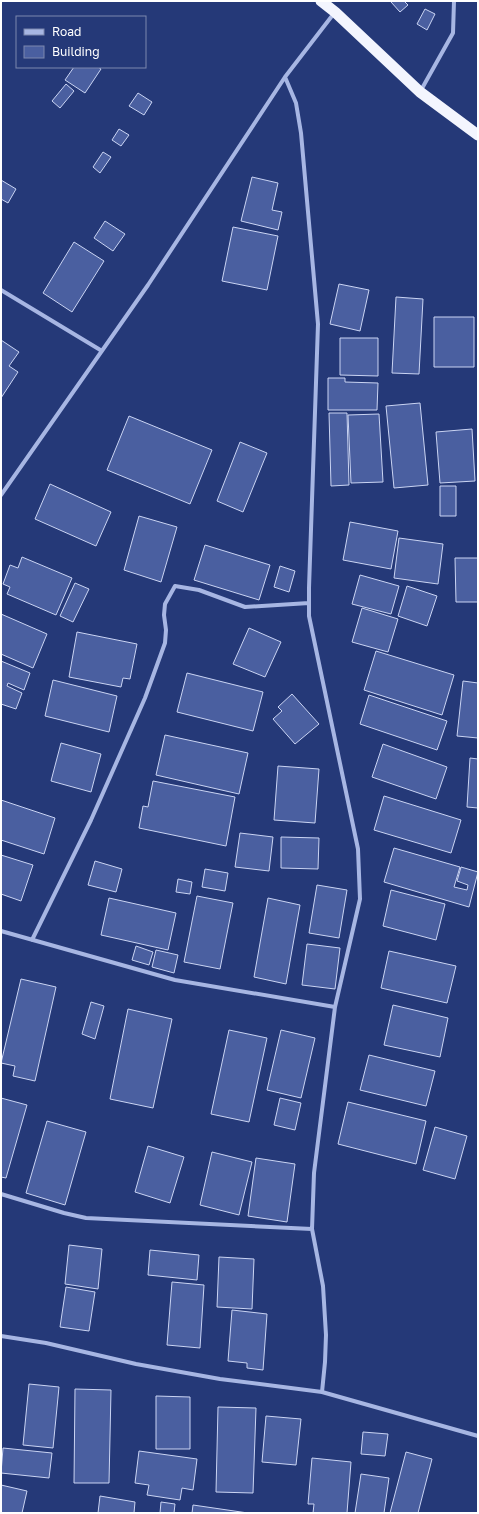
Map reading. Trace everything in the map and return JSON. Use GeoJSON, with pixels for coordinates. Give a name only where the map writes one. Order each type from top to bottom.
{"type":"FeatureCollection","features":[{"type":"Feature","properties":{"kind":"highway"},"geometry":{"type":"LineString","coordinates":[[321,1],[335,12],[420,92],[478,135]]}},
{"type":"Feature","properties":{"kind":"street"},"geometry":{"type":"LineString","coordinates":[[420,92],[453,33],[454,1]]}},
{"type":"Feature","properties":{"kind":"street"},"geometry":{"type":"LineString","coordinates":[[1,495],[148,285],[284,77],[335,12]]}},
{"type":"Feature","properties":{"kind":"street"},"geometry":{"type":"LineString","coordinates":[[284,77],[296,103],[301,133],[318,324],[309,616],[358,849],[360,899],[335,1007],[314,1173],[312,1229],[323,1286],[326,1321],[326,1362],[322,1392]]}},
{"type":"Feature","properties":{"kind":"street"},"geometry":{"type":"LineString","coordinates":[[1,290],[102,351]]}},
{"type":"Feature","properties":{"kind":"street"},"geometry":{"type":"LineString","coordinates":[[32,940],[91,820],[145,698],[165,643],[165,604],[175,586],[199,590],[245,607],[309,602]]}},
{"type":"Feature","properties":{"kind":"street"},"geometry":{"type":"LineString","coordinates":[[1,931],[175,980],[335,1007]]}},
{"type":"Feature","properties":{"kind":"street"},"geometry":{"type":"LineString","coordinates":[[1,1194],[86,1218],[312,1229]]}},
{"type":"Feature","properties":{"kind":"street"},"geometry":{"type":"LineString","coordinates":[[1,1336],[46,1343],[136,1364],[213,1378],[322,1392],[478,1436]]}},
{"type":"Feature","properties":{"kind":"building"},"geometry":{"type":"Polygon","coordinates":[[[404,1],[408,5],[400,12],[391,2],[404,1]]]}},
{"type":"Feature","properties":{"kind":"building"},"geometry":{"type":"Polygon","coordinates":[[[425,9],[435,14],[427,30],[417,24],[425,9]]]}},
{"type":"Feature","properties":{"kind":"building"},"geometry":{"type":"Polygon","coordinates":[[[73,68],[101,69],[85,93],[65,80],[73,68]]]}},
{"type":"Feature","properties":{"kind":"building"},"geometry":{"type":"Polygon","coordinates":[[[66,84],[74,91],[60,108],[52,101],[66,84]]]}},
{"type":"Feature","properties":{"kind":"building"},"geometry":{"type":"Polygon","coordinates":[[[138,93],[152,102],[144,115],[129,106],[138,93]]]}},
{"type":"Feature","properties":{"kind":"building"},"geometry":{"type":"Polygon","coordinates":[[[119,129],[129,135],[121,146],[112,140],[119,129]]]}},
{"type":"Feature","properties":{"kind":"building"},"geometry":{"type":"Polygon","coordinates":[[[103,152],[111,157],[100,173],[93,167],[103,152]]]}},
{"type":"Feature","properties":{"kind":"building"},"geometry":{"type":"Polygon","coordinates":[[[252,177],[278,183],[272,210],[282,212],[278,230],[241,221],[252,177]]]}},
{"type":"Feature","properties":{"kind":"building"},"geometry":{"type":"Polygon","coordinates":[[[1,180],[16,189],[8,203],[1,199],[1,180]]]}},
{"type":"Feature","properties":{"kind":"building"},"geometry":{"type":"Polygon","coordinates":[[[105,221],[125,234],[113,251],[94,238],[105,221]]]}},
{"type":"Feature","properties":{"kind":"building"},"geometry":{"type":"Polygon","coordinates":[[[233,227],[278,236],[267,290],[222,281],[233,227]]]}},
{"type":"Feature","properties":{"kind":"building"},"geometry":{"type":"Polygon","coordinates":[[[74,242],[104,261],[72,312],[43,293],[74,242]]]}},
{"type":"Feature","properties":{"kind":"building"},"geometry":{"type":"Polygon","coordinates":[[[339,284],[369,290],[360,331],[330,324],[339,284]]]}},
{"type":"Feature","properties":{"kind":"building"},"geometry":{"type":"Polygon","coordinates":[[[396,297],[423,299],[419,374],[392,373],[396,297]]]}},
{"type":"Feature","properties":{"kind":"building"},"geometry":{"type":"Polygon","coordinates":[[[434,317],[474,317],[474,367],[434,367],[434,317]]]}},
{"type":"Feature","properties":{"kind":"building"},"geometry":{"type":"Polygon","coordinates":[[[340,338],[378,338],[378,376],[340,375],[340,338]]]}},
{"type":"Feature","properties":{"kind":"building"},"geometry":{"type":"Polygon","coordinates":[[[1,340],[19,352],[9,366],[18,372],[1,398],[1,340]]]}},
{"type":"Feature","properties":{"kind":"building"},"geometry":{"type":"Polygon","coordinates":[[[328,378],[345,378],[345,382],[378,383],[377,410],[328,410],[328,378]]]}},
{"type":"Feature","properties":{"kind":"building"},"geometry":{"type":"Polygon","coordinates":[[[420,403],[428,485],[394,488],[386,406],[420,403]]]}},
{"type":"Feature","properties":{"kind":"building"},"geometry":{"type":"Polygon","coordinates":[[[329,413],[347,413],[349,485],[331,486],[329,413]]]}},
{"type":"Feature","properties":{"kind":"building"},"geometry":{"type":"Polygon","coordinates":[[[379,414],[383,482],[351,483],[348,415],[379,414]]]}},
{"type":"Feature","properties":{"kind":"building"},"geometry":{"type":"Polygon","coordinates":[[[129,416],[212,450],[190,504],[107,470],[129,416]]]}},
{"type":"Feature","properties":{"kind":"building"},"geometry":{"type":"Polygon","coordinates":[[[472,429],[475,481],[440,483],[436,432],[472,429]]]}},
{"type":"Feature","properties":{"kind":"building"},"geometry":{"type":"Polygon","coordinates":[[[240,442],[267,453],[243,512],[217,501],[240,442]]]}},
{"type":"Feature","properties":{"kind":"building"},"geometry":{"type":"Polygon","coordinates":[[[50,484],[111,512],[96,546],[35,519],[50,484]]]}},
{"type":"Feature","properties":{"kind":"building"},"geometry":{"type":"Polygon","coordinates":[[[440,486],[456,486],[456,516],[440,516],[440,486]]]}},
{"type":"Feature","properties":{"kind":"building"},"geometry":{"type":"Polygon","coordinates":[[[139,516],[177,527],[161,582],[124,570],[139,516]]]}},
{"type":"Feature","properties":{"kind":"building"},"geometry":{"type":"Polygon","coordinates":[[[350,522],[398,531],[391,569],[343,560],[350,522]]]}},
{"type":"Feature","properties":{"kind":"building"},"geometry":{"type":"Polygon","coordinates":[[[399,538],[443,544],[438,584],[394,578],[399,538]]]}},
{"type":"Feature","properties":{"kind":"building"},"geometry":{"type":"Polygon","coordinates":[[[205,545],[270,565],[259,600],[194,580],[205,545]]]}},
{"type":"Feature","properties":{"kind":"building"},"geometry":{"type":"Polygon","coordinates":[[[22,557],[72,578],[56,615],[7,594],[10,587],[3,584],[10,565],[18,568],[22,557]]]}},
{"type":"Feature","properties":{"kind":"building"},"geometry":{"type":"Polygon","coordinates":[[[455,558],[478,558],[478,602],[456,602],[455,558]]]}},
{"type":"Feature","properties":{"kind":"building"},"geometry":{"type":"Polygon","coordinates":[[[280,566],[295,571],[289,592],[274,587],[280,566]]]}},
{"type":"Feature","properties":{"kind":"building"},"geometry":{"type":"Polygon","coordinates":[[[360,575],[399,586],[391,614],[352,604],[360,575]]]}},
{"type":"Feature","properties":{"kind":"building"},"geometry":{"type":"Polygon","coordinates":[[[75,583],[89,589],[73,622],[60,616],[75,583]]]}},
{"type":"Feature","properties":{"kind":"building"},"geometry":{"type":"Polygon","coordinates":[[[407,586],[437,596],[427,626],[398,616],[407,586]]]}},
{"type":"Feature","properties":{"kind":"building"},"geometry":{"type":"Polygon","coordinates":[[[362,608],[398,619],[388,652],[352,642],[362,608]]]}},
{"type":"Feature","properties":{"kind":"building"},"geometry":{"type":"Polygon","coordinates":[[[1,614],[47,634],[33,668],[1,654],[1,614]]]}},
{"type":"Feature","properties":{"kind":"building"},"geometry":{"type":"Polygon","coordinates":[[[249,628],[281,642],[265,677],[233,664],[249,628]]]}},
{"type":"Feature","properties":{"kind":"building"},"geometry":{"type":"Polygon","coordinates":[[[77,632],[137,644],[130,679],[123,678],[121,687],[69,677],[77,632]]]}},
{"type":"Feature","properties":{"kind":"building"},"geometry":{"type":"Polygon","coordinates":[[[376,651],[454,675],[442,715],[364,690],[376,651]]]}},
{"type":"Feature","properties":{"kind":"building"},"geometry":{"type":"Polygon","coordinates":[[[1,661],[30,673],[24,690],[8,683],[7,686],[22,693],[16,709],[1,704],[1,661]]]}},
{"type":"Feature","properties":{"kind":"building"},"geometry":{"type":"Polygon","coordinates":[[[187,673],[263,692],[253,731],[177,712],[187,673]]]}},
{"type":"Feature","properties":{"kind":"building"},"geometry":{"type":"Polygon","coordinates":[[[53,680],[117,696],[109,732],[45,716],[53,680]]]}},
{"type":"Feature","properties":{"kind":"building"},"geometry":{"type":"Polygon","coordinates":[[[463,681],[478,683],[478,738],[457,736],[463,681]]]}},
{"type":"Feature","properties":{"kind":"building"},"geometry":{"type":"Polygon","coordinates":[[[292,694],[319,724],[295,744],[273,719],[282,711],[278,707],[292,694]]]}},
{"type":"Feature","properties":{"kind":"building"},"geometry":{"type":"Polygon","coordinates":[[[369,695],[447,721],[437,750],[360,724],[369,695]]]}},
{"type":"Feature","properties":{"kind":"building"},"geometry":{"type":"Polygon","coordinates":[[[165,735],[248,753],[239,794],[156,775],[165,735]]]}},
{"type":"Feature","properties":{"kind":"building"},"geometry":{"type":"Polygon","coordinates":[[[61,743],[101,754],[91,792],[51,781],[61,743]]]}},
{"type":"Feature","properties":{"kind":"building"},"geometry":{"type":"Polygon","coordinates":[[[383,744],[447,767],[436,799],[372,777],[383,744]]]}},
{"type":"Feature","properties":{"kind":"building"},"geometry":{"type":"Polygon","coordinates":[[[470,758],[478,759],[478,808],[467,807],[470,758]]]}},
{"type":"Feature","properties":{"kind":"building"},"geometry":{"type":"Polygon","coordinates":[[[278,766],[319,769],[315,823],[274,820],[278,766]]]}},
{"type":"Feature","properties":{"kind":"building"},"geometry":{"type":"Polygon","coordinates":[[[153,781],[235,797],[226,846],[139,828],[143,806],[148,807],[153,781]]]}},
{"type":"Feature","properties":{"kind":"building"},"geometry":{"type":"Polygon","coordinates":[[[384,796],[461,820],[451,853],[374,830],[384,796]]]}},
{"type":"Feature","properties":{"kind":"building"},"geometry":{"type":"Polygon","coordinates":[[[1,800],[55,818],[44,854],[1,840],[1,800]]]}},
{"type":"Feature","properties":{"kind":"building"},"geometry":{"type":"Polygon","coordinates":[[[240,833],[273,837],[269,871],[235,867],[240,833]]]}},
{"type":"Feature","properties":{"kind":"building"},"geometry":{"type":"Polygon","coordinates":[[[281,837],[319,838],[318,869],[281,868],[281,837]]]}},
{"type":"Feature","properties":{"kind":"building"},"geometry":{"type":"Polygon","coordinates":[[[394,848],[460,867],[454,887],[467,890],[468,885],[457,881],[461,867],[478,872],[469,907],[384,882],[394,848]]]}},
{"type":"Feature","properties":{"kind":"building"},"geometry":{"type":"Polygon","coordinates":[[[1,855],[33,865],[21,901],[1,894],[1,855]]]}},
{"type":"Feature","properties":{"kind":"building"},"geometry":{"type":"Polygon","coordinates":[[[95,861],[122,869],[116,892],[88,885],[95,861]]]}},
{"type":"Feature","properties":{"kind":"building"},"geometry":{"type":"Polygon","coordinates":[[[205,869],[228,873],[225,891],[202,887],[205,869]]]}},
{"type":"Feature","properties":{"kind":"building"},"geometry":{"type":"Polygon","coordinates":[[[178,879],[192,882],[190,894],[176,892],[178,879]]]}},
{"type":"Feature","properties":{"kind":"building"},"geometry":{"type":"Polygon","coordinates":[[[317,885],[347,890],[339,938],[309,933],[317,885]]]}},
{"type":"Feature","properties":{"kind":"building"},"geometry":{"type":"Polygon","coordinates":[[[391,890],[445,904],[436,940],[383,926],[391,890]]]}},
{"type":"Feature","properties":{"kind":"building"},"geometry":{"type":"Polygon","coordinates":[[[197,896],[233,903],[220,969],[184,962],[197,896]]]}},
{"type":"Feature","properties":{"kind":"building"},"geometry":{"type":"Polygon","coordinates":[[[109,898],[176,913],[168,950],[101,935],[109,898]]]}},
{"type":"Feature","properties":{"kind":"building"},"geometry":{"type":"Polygon","coordinates":[[[268,898],[300,905],[286,984],[254,977],[268,898]]]}},
{"type":"Feature","properties":{"kind":"building"},"geometry":{"type":"Polygon","coordinates":[[[307,944],[340,948],[335,989],[302,985],[307,944]]]}},
{"type":"Feature","properties":{"kind":"building"},"geometry":{"type":"Polygon","coordinates":[[[136,946],[153,952],[149,965],[132,960],[136,946]]]}},
{"type":"Feature","properties":{"kind":"building"},"geometry":{"type":"Polygon","coordinates":[[[156,950],[178,955],[174,973],[152,967],[156,950]]]}},
{"type":"Feature","properties":{"kind":"building"},"geometry":{"type":"Polygon","coordinates":[[[389,951],[456,966],[447,1003],[381,988],[389,951]]]}},
{"type":"Feature","properties":{"kind":"building"},"geometry":{"type":"Polygon","coordinates":[[[21,979],[56,987],[35,1081],[13,1076],[15,1066],[1,1063],[21,979]]]}},
{"type":"Feature","properties":{"kind":"building"},"geometry":{"type":"Polygon","coordinates":[[[91,1002],[104,1006],[95,1039],[82,1034],[91,1002]]]}},
{"type":"Feature","properties":{"kind":"building"},"geometry":{"type":"Polygon","coordinates":[[[393,1005],[448,1018],[440,1057],[384,1045],[393,1005]]]}},
{"type":"Feature","properties":{"kind":"building"},"geometry":{"type":"Polygon","coordinates":[[[128,1009],[172,1019],[153,1108],[110,1099],[128,1009]]]}},
{"type":"Feature","properties":{"kind":"building"},"geometry":{"type":"Polygon","coordinates":[[[229,1030],[267,1038],[249,1122],[211,1114],[229,1030]]]}},
{"type":"Feature","properties":{"kind":"building"},"geometry":{"type":"Polygon","coordinates":[[[281,1030],[315,1038],[301,1098],[267,1090],[281,1030]]]}},
{"type":"Feature","properties":{"kind":"building"},"geometry":{"type":"Polygon","coordinates":[[[369,1055],[435,1071],[426,1106],[360,1090],[369,1055]]]}},
{"type":"Feature","properties":{"kind":"building"},"geometry":{"type":"Polygon","coordinates":[[[1,1098],[27,1105],[6,1178],[1,1177],[1,1098]]]}},
{"type":"Feature","properties":{"kind":"building"},"geometry":{"type":"Polygon","coordinates":[[[280,1098],[301,1103],[295,1130],[274,1125],[280,1098]]]}},
{"type":"Feature","properties":{"kind":"building"},"geometry":{"type":"Polygon","coordinates":[[[348,1102],[426,1121],[416,1164],[338,1144],[348,1102]]]}},
{"type":"Feature","properties":{"kind":"building"},"geometry":{"type":"Polygon","coordinates":[[[47,1121],[86,1132],[65,1205],[26,1193],[47,1121]]]}},
{"type":"Feature","properties":{"kind":"building"},"geometry":{"type":"Polygon","coordinates":[[[435,1127],[467,1136],[455,1179],[423,1170],[435,1127]]]}},
{"type":"Feature","properties":{"kind":"building"},"geometry":{"type":"Polygon","coordinates":[[[148,1146],[184,1157],[170,1203],[135,1192],[148,1146]]]}},
{"type":"Feature","properties":{"kind":"building"},"geometry":{"type":"Polygon","coordinates":[[[212,1152],[252,1162],[239,1215],[200,1205],[212,1152]]]}},
{"type":"Feature","properties":{"kind":"building"},"geometry":{"type":"Polygon","coordinates":[[[256,1158],[295,1164],[287,1222],[248,1216],[256,1158]]]}},
{"type":"Feature","properties":{"kind":"building"},"geometry":{"type":"Polygon","coordinates":[[[69,1245],[102,1249],[98,1289],[65,1284],[69,1245]]]}},
{"type":"Feature","properties":{"kind":"building"},"geometry":{"type":"Polygon","coordinates":[[[150,1250],[199,1255],[197,1280],[148,1275],[150,1250]]]}},
{"type":"Feature","properties":{"kind":"building"},"geometry":{"type":"Polygon","coordinates":[[[219,1257],[254,1259],[252,1309],[217,1307],[219,1257]]]}},
{"type":"Feature","properties":{"kind":"building"},"geometry":{"type":"Polygon","coordinates":[[[172,1282],[204,1285],[200,1348],[167,1345],[172,1282]]]}},
{"type":"Feature","properties":{"kind":"building"},"geometry":{"type":"Polygon","coordinates":[[[66,1287],[95,1292],[89,1331],[60,1327],[66,1287]]]}},
{"type":"Feature","properties":{"kind":"building"},"geometry":{"type":"Polygon","coordinates":[[[232,1310],[267,1314],[263,1370],[247,1368],[247,1363],[228,1361],[232,1310]]]}},
{"type":"Feature","properties":{"kind":"building"},"geometry":{"type":"Polygon","coordinates":[[[29,1384],[59,1387],[53,1448],[23,1445],[29,1384]]]}},
{"type":"Feature","properties":{"kind":"building"},"geometry":{"type":"Polygon","coordinates":[[[75,1389],[111,1390],[109,1483],[74,1483],[75,1389]]]}},
{"type":"Feature","properties":{"kind":"building"},"geometry":{"type":"Polygon","coordinates":[[[156,1396],[190,1397],[190,1449],[156,1449],[156,1396]]]}},
{"type":"Feature","properties":{"kind":"building"},"geometry":{"type":"Polygon","coordinates":[[[218,1407],[256,1408],[253,1493],[216,1492],[218,1407]]]}},
{"type":"Feature","properties":{"kind":"building"},"geometry":{"type":"Polygon","coordinates":[[[266,1416],[301,1419],[296,1465],[262,1462],[266,1416]]]}},
{"type":"Feature","properties":{"kind":"building"},"geometry":{"type":"Polygon","coordinates":[[[363,1432],[388,1434],[385,1456],[361,1454],[363,1432]]]}},
{"type":"Feature","properties":{"kind":"building"},"geometry":{"type":"Polygon","coordinates":[[[3,1448],[52,1453],[49,1478],[1,1473],[3,1448]]]}},
{"type":"Feature","properties":{"kind":"building"},"geometry":{"type":"Polygon","coordinates":[[[139,1451],[197,1459],[193,1490],[182,1488],[180,1500],[147,1495],[149,1485],[135,1483],[139,1451]]]}},
{"type":"Feature","properties":{"kind":"building"},"geometry":{"type":"Polygon","coordinates":[[[406,1452],[432,1459],[418,1513],[390,1513],[406,1452]]]}},
{"type":"Feature","properties":{"kind":"building"},"geometry":{"type":"Polygon","coordinates":[[[312,1458],[351,1462],[347,1513],[313,1513],[314,1504],[308,1504],[312,1458]]]}},
{"type":"Feature","properties":{"kind":"building"},"geometry":{"type":"Polygon","coordinates":[[[361,1474],[389,1478],[384,1513],[355,1513],[361,1474]]]}},
{"type":"Feature","properties":{"kind":"building"},"geometry":{"type":"Polygon","coordinates":[[[1,1485],[27,1491],[22,1513],[1,1513],[1,1485]]]}},
{"type":"Feature","properties":{"kind":"building"},"geometry":{"type":"Polygon","coordinates":[[[100,1496],[135,1502],[134,1513],[98,1513],[100,1496]]]}},
{"type":"Feature","properties":{"kind":"building"},"geometry":{"type":"Polygon","coordinates":[[[161,1502],[175,1504],[174,1513],[160,1513],[161,1502]]]}},
{"type":"Feature","properties":{"kind":"building"},"geometry":{"type":"Polygon","coordinates":[[[193,1505],[248,1513],[192,1513],[193,1505]]]}}]}
